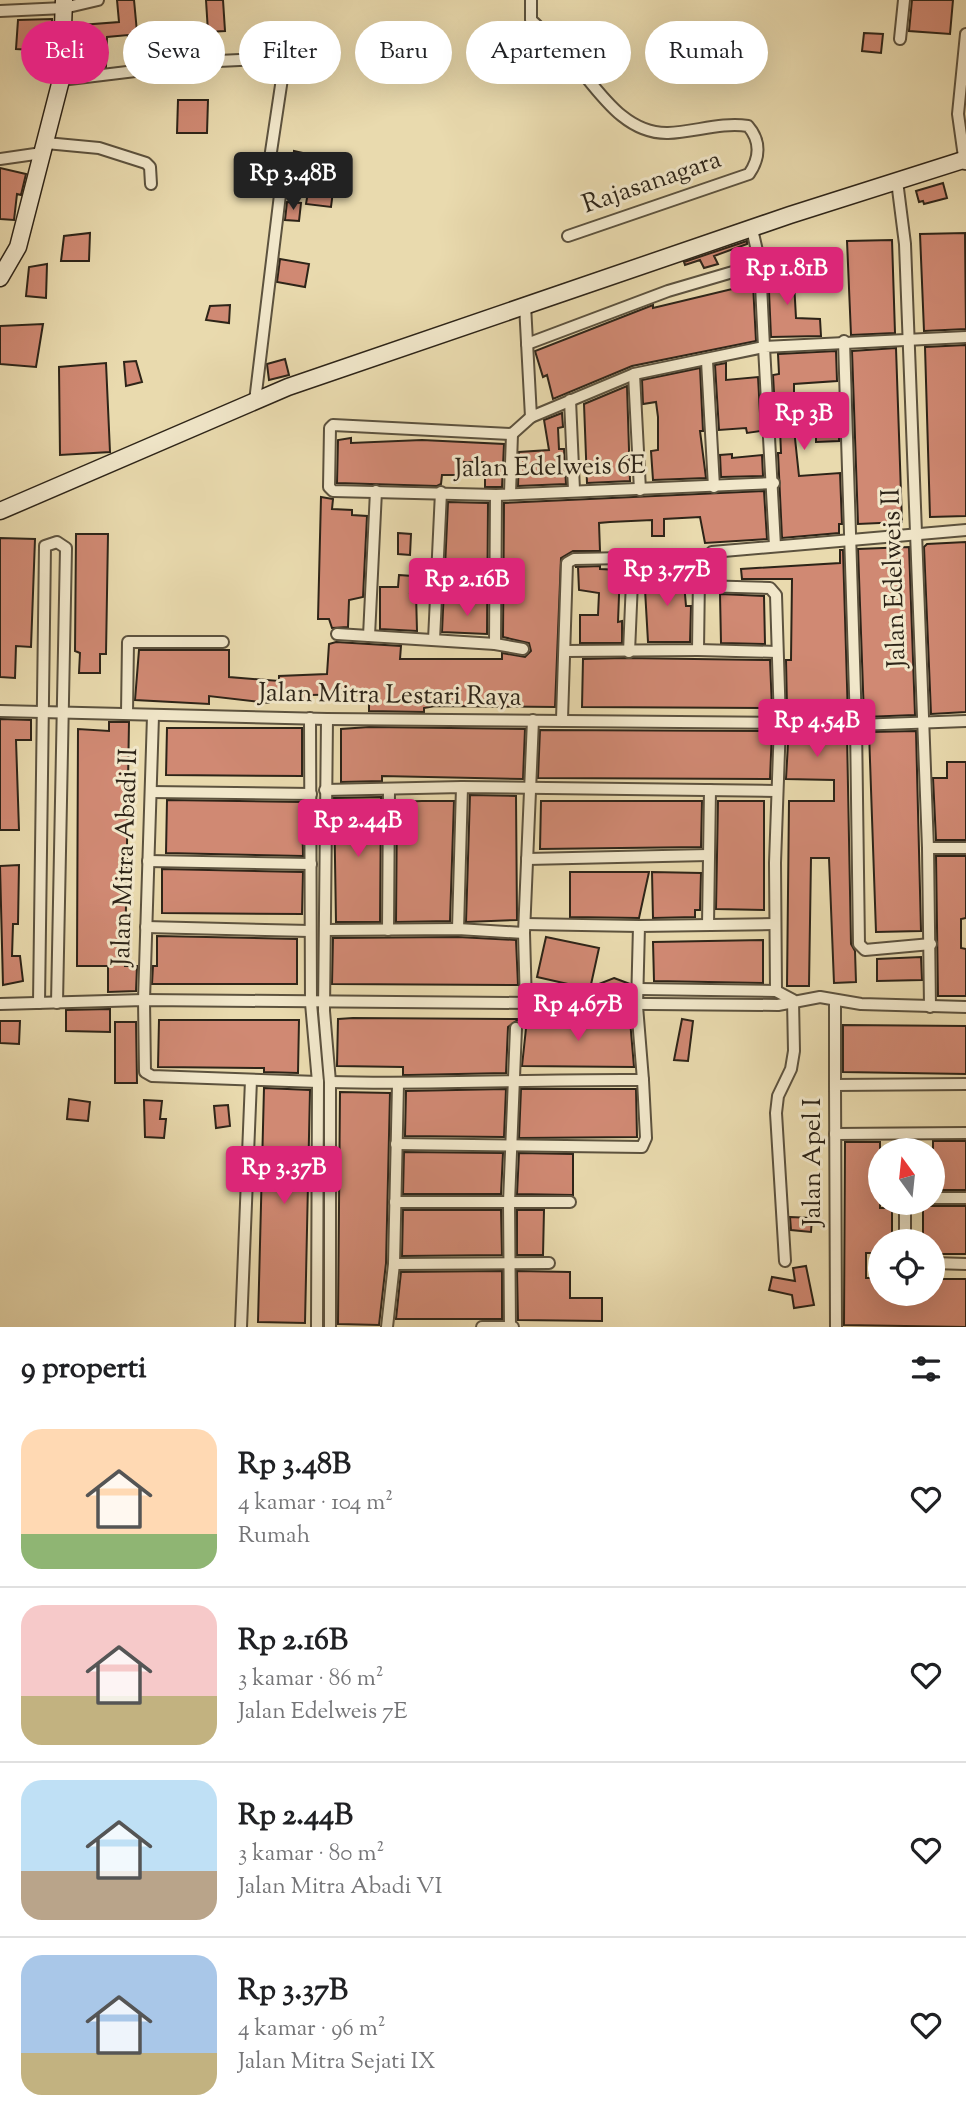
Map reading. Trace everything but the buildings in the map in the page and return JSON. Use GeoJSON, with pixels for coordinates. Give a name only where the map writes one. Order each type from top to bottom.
{"type":"FeatureCollection","features":[{"type":"Feature","properties":{"kind":"street"},"geometry":{"type":"LineString","coordinates":[[0,11],[98,0]]}},
{"type":"Feature","properties":{"kind":"street","name":"Rajasanagara"},"geometry":{"type":"LineString","coordinates":[[531,0],[531,20],[606,100],[636,127],[666,133],[733,123],[748,126],[757,145],[757,162],[749,174],[568,236]]}},
{"type":"Feature","properties":{"kind":"street"},"geometry":{"type":"LineString","coordinates":[[900,39],[904,0]]}},
{"type":"Feature","properties":{"kind":"street"},"geometry":{"type":"LineString","coordinates":[[0,510],[254,401],[790,215],[898,191],[965,161],[958,114],[966,34]]}},
{"type":"Feature","properties":{"kind":"street"},"geometry":{"type":"LineString","coordinates":[[109,74],[239,60]]}},
{"type":"Feature","properties":{"kind":"street"},"geometry":{"type":"LineString","coordinates":[[0,278],[44,148],[60,84]]}},
{"type":"Feature","properties":{"kind":"street"},"geometry":{"type":"LineString","coordinates":[[281,84],[269,165],[283,170],[308,172]]}},
{"type":"Feature","properties":{"kind":"street"},"geometry":{"type":"LineString","coordinates":[[0,159],[44,148],[99,148],[146,163],[150,167],[151,184]]}},
{"type":"Feature","properties":{"kind":"street"},"geometry":{"type":"LineString","coordinates":[[254,401],[283,170]]}},
{"type":"Feature","properties":{"kind":"street","name":"Jalan Edelweis II"},"geometry":{"type":"LineString","coordinates":[[898,191],[905,244],[928,848],[930,1007]]}},
{"type":"Feature","properties":{"kind":"street"},"geometry":{"type":"LineString","coordinates":[[752,229],[760,264],[774,483],[775,546]]}},
{"type":"Feature","properties":{"kind":"street"},"geometry":{"type":"LineString","coordinates":[[527,344],[668,291],[760,264]]}},
{"type":"Feature","properties":{"kind":"street"},"geometry":{"type":"LineString","coordinates":[[525,306],[531,417]]}},
{"type":"Feature","properties":{"kind":"street"},"geometry":{"type":"LineString","coordinates":[[510,493],[512,434],[531,417],[634,374],[765,347],[966,337]]}},
{"type":"Feature","properties":{"kind":"street"},"geometry":{"type":"LineString","coordinates":[[844,341],[848,538],[856,725],[859,944],[865,950],[931,944]]}},
{"type":"Feature","properties":{"kind":"street"},"geometry":{"type":"LineString","coordinates":[[707,361],[714,486]]}},
{"type":"Feature","properties":{"kind":"street"},"geometry":{"type":"LineString","coordinates":[[634,374],[640,490]]}},
{"type":"Feature","properties":{"kind":"street"},"geometry":{"type":"LineString","coordinates":[[570,400],[573,491]]}},
{"type":"Feature","properties":{"kind":"street","name":"Jalan Edelweis 6E"},"geometry":{"type":"LineString","coordinates":[[512,434],[333,425],[329,487],[333,491],[496,495],[774,483]]}},
{"type":"Feature","properties":{"kind":"street"},"geometry":{"type":"LineString","coordinates":[[369,636],[376,491]]}},
{"type":"Feature","properties":{"kind":"street"},"geometry":{"type":"LineString","coordinates":[[434,640],[441,492]]}},
{"type":"Feature","properties":{"kind":"street"},"geometry":{"type":"LineString","coordinates":[[495,644],[496,495]]}},
{"type":"Feature","properties":{"kind":"street"},"geometry":{"type":"LineString","coordinates":[[712,552],[848,538],[966,530]]}},
{"type":"Feature","properties":{"kind":"street"},"geometry":{"type":"LineString","coordinates":[[38,1003],[45,546],[57,542],[66,548],[57,1003]]}},
{"type":"Feature","properties":{"kind":"street"},"geometry":{"type":"LineString","coordinates":[[629,652],[633,558]]}},
{"type":"Feature","properties":{"kind":"street"},"geometry":{"type":"LineString","coordinates":[[562,719],[564,570],[567,563],[574,559],[687,559],[695,566],[699,586],[698,650]]}},
{"type":"Feature","properties":{"kind":"street"},"geometry":{"type":"LineString","coordinates":[[699,586],[754,587],[774,591],[780,723],[774,924],[776,991]]}},
{"type":"Feature","properties":{"kind":"street"},"geometry":{"type":"LineString","coordinates":[[337,634],[495,644],[523,649]]}},
{"type":"Feature","properties":{"kind":"street"},"geometry":{"type":"LineString","coordinates":[[127,713],[128,642],[223,642]]}},
{"type":"Feature","properties":{"kind":"street"},"geometry":{"type":"LineString","coordinates":[[565,651],[777,652]]}},
{"type":"Feature","properties":{"kind":"street","name":"Jalan Mitra Lestari Raya"},"geometry":{"type":"LineString","coordinates":[[0,711],[327,719],[780,723]]}},
{"type":"Feature","properties":{"kind":"street","name":"Jalan Mitra Abadi II"},"geometry":{"type":"LineString","coordinates":[[153,716],[144,1000],[148,1075],[251,1080]]}},
{"type":"Feature","properties":{"kind":"street"},"geometry":{"type":"LineString","coordinates":[[310,718],[310,931],[330,1082],[330,1327]]}},
{"type":"Feature","properties":{"kind":"street"},"geometry":{"type":"LineString","coordinates":[[317,1327],[318,1003],[325,930],[327,719]]}},
{"type":"Feature","properties":{"kind":"street"},"geometry":{"type":"LineString","coordinates":[[526,1004],[524,929],[533,720]]}},
{"type":"Feature","properties":{"kind":"street"},"geometry":{"type":"LineString","coordinates":[[821,728],[966,721]]}},
{"type":"Feature","properties":{"kind":"street"},"geometry":{"type":"LineString","coordinates":[[458,929],[462,787]]}},
{"type":"Feature","properties":{"kind":"street"},"geometry":{"type":"LineString","coordinates":[[325,790],[531,787],[776,791]]}},
{"type":"Feature","properties":{"kind":"street"},"geometry":{"type":"LineString","coordinates":[[708,925],[710,790]]}},
{"type":"Feature","properties":{"kind":"street"},"geometry":{"type":"LineString","coordinates":[[388,930],[389,791]]}},
{"type":"Feature","properties":{"kind":"street"},"geometry":{"type":"LineString","coordinates":[[151,792],[311,794]]}},
{"type":"Feature","properties":{"kind":"street"},"geometry":{"type":"LineString","coordinates":[[928,848],[966,848]]}},
{"type":"Feature","properties":{"kind":"street"},"geometry":{"type":"LineString","coordinates":[[527,859],[708,855]]}},
{"type":"Feature","properties":{"kind":"street"},"geometry":{"type":"LineString","coordinates":[[148,861],[311,864]]}},
{"type":"Feature","properties":{"kind":"street"},"geometry":{"type":"LineString","coordinates":[[325,930],[774,924]]}},
{"type":"Feature","properties":{"kind":"street"},"geometry":{"type":"LineString","coordinates":[[396,1143],[642,1147],[646,1138],[637,1006],[639,926]]}},
{"type":"Feature","properties":{"kind":"street"},"geometry":{"type":"LineString","coordinates":[[146,927],[310,931]]}},
{"type":"Feature","properties":{"kind":"street"},"geometry":{"type":"LineString","coordinates":[[639,989],[776,991],[793,1000]]}},
{"type":"Feature","properties":{"kind":"street"},"geometry":{"type":"LineString","coordinates":[[0,1004],[144,1000],[637,1006],[778,1005],[793,1000],[820,997],[835,1001],[966,1007]]}},
{"type":"Feature","properties":{"kind":"street"},"geometry":{"type":"LineString","coordinates":[[785,1261],[776,1113],[778,1096],[791,1069],[794,1051],[793,1000]]}},
{"type":"Feature","properties":{"kind":"street"},"geometry":{"type":"LineString","coordinates":[[835,1001],[835,1085]]}},
{"type":"Feature","properties":{"kind":"street"},"geometry":{"type":"LineString","coordinates":[[482,1327],[511,1327],[509,1202],[516,1028]]}},
{"type":"Feature","properties":{"kind":"street"},"geometry":{"type":"LineString","coordinates":[[330,1082],[398,1084],[514,1079],[643,1080]]}},
{"type":"Feature","properties":{"kind":"street"},"geometry":{"type":"LineString","coordinates":[[241,1327],[251,1080],[318,1082]]}},
{"type":"Feature","properties":{"kind":"street"},"geometry":{"type":"LineString","coordinates":[[387,1327],[394,1264],[398,1084]]}},
{"type":"Feature","properties":{"kind":"street","name":"Jalan Apel I"},"geometry":{"type":"LineString","coordinates":[[836,1327],[835,1085],[966,1084]]}},
{"type":"Feature","properties":{"kind":"street"},"geometry":{"type":"LineString","coordinates":[[835,1135],[966,1133]]}},
{"type":"Feature","properties":{"kind":"street"},"geometry":{"type":"LineString","coordinates":[[945,1198],[966,1198]]}},
{"type":"Feature","properties":{"kind":"street"},"geometry":{"type":"LineString","coordinates":[[395,1202],[570,1202]]}},
{"type":"Feature","properties":{"kind":"street"},"geometry":{"type":"LineString","coordinates":[[394,1264],[549,1263]]}},
{"type":"Feature","properties":{"kind":"street"},"geometry":{"type":"LineString","coordinates":[[945,1263],[966,1264]]}}]}
